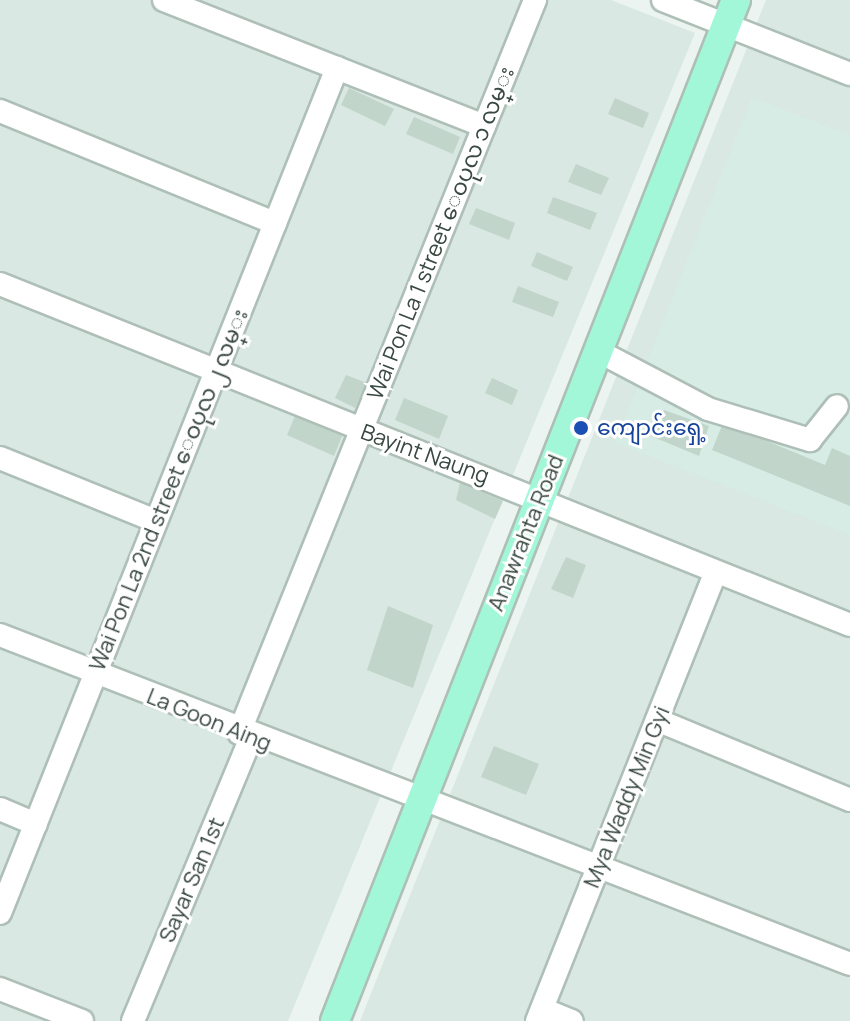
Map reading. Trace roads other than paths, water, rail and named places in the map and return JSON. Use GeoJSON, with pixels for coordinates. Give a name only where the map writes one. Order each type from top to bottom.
{"type":"FeatureCollection","features":[{"type":"Feature","properties":{"kind":"main road","name":"Anawrahta Road"},"geometry":{"type":"LineString","coordinates":[[335,1021],[731,12]]}},
{"type":"Feature","properties":{"kind":"street"},"geometry":{"type":"LineString","coordinates":[[164,0],[484,126]]}},
{"type":"Feature","properties":{"kind":"street","name":"Wai Pon La 1 street ေဝပုလ ၁ လမ္း"},"geometry":{"type":"LineString","coordinates":[[245,736],[361,430],[535,0]]}},
{"type":"Feature","properties":{"kind":"street"},"geometry":{"type":"LineString","coordinates":[[663,0],[731,12],[850,74]]}},
{"type":"Feature","properties":{"kind":"street","name":"Wai Pon La 2nd street ေဝပုလ ၂ လမ္း"},"geometry":{"type":"LineString","coordinates":[[0,913],[337,68]]}},
{"type":"Feature","properties":{"kind":"street"},"geometry":{"type":"LineString","coordinates":[[0,111],[275,223]]}},
{"type":"Feature","properties":{"kind":"street","name":"Bayint Naung"},"geometry":{"type":"LineString","coordinates":[[0,284],[361,430],[541,496],[716,572],[850,625]]}},
{"type":"Feature","properties":{"kind":"street"},"geometry":{"type":"LineString","coordinates":[[598,351],[708,409],[810,440],[837,406]]}},
{"type":"Feature","properties":{"kind":"street"},"geometry":{"type":"LineString","coordinates":[[0,458],[156,521]]}},
{"type":"Feature","properties":{"kind":"street","name":"Mya Waddy Min Gyi"},"geometry":{"type":"LineString","coordinates":[[540,1015],[716,572]]}},
{"type":"Feature","properties":{"kind":"street","name":"La Goon Aing"},"geometry":{"type":"LineString","coordinates":[[0,635],[245,736],[421,796],[850,964]]}},
{"type":"Feature","properties":{"kind":"street"},"geometry":{"type":"LineString","coordinates":[[657,720],[850,800]]}},
{"type":"Feature","properties":{"kind":"street","name":"Sayar San 1st"},"geometry":{"type":"LineString","coordinates":[[133,1021],[245,736]]}},
{"type":"Feature","properties":{"kind":"street"},"geometry":{"type":"LineString","coordinates":[[0,809],[36,824]]}},
{"type":"Feature","properties":{"kind":"street"},"geometry":{"type":"LineString","coordinates":[[0,989],[82,1021]]}},
{"type":"Feature","properties":{"kind":"street"},"geometry":{"type":"LineString","coordinates":[[540,1015],[572,1021]]}},
{"type":"Feature","properties":{"kind":"place","name":"ကျောင်းရှေ့"},"geometry":{"type":"Point","coordinates":[581,428]}}]}
